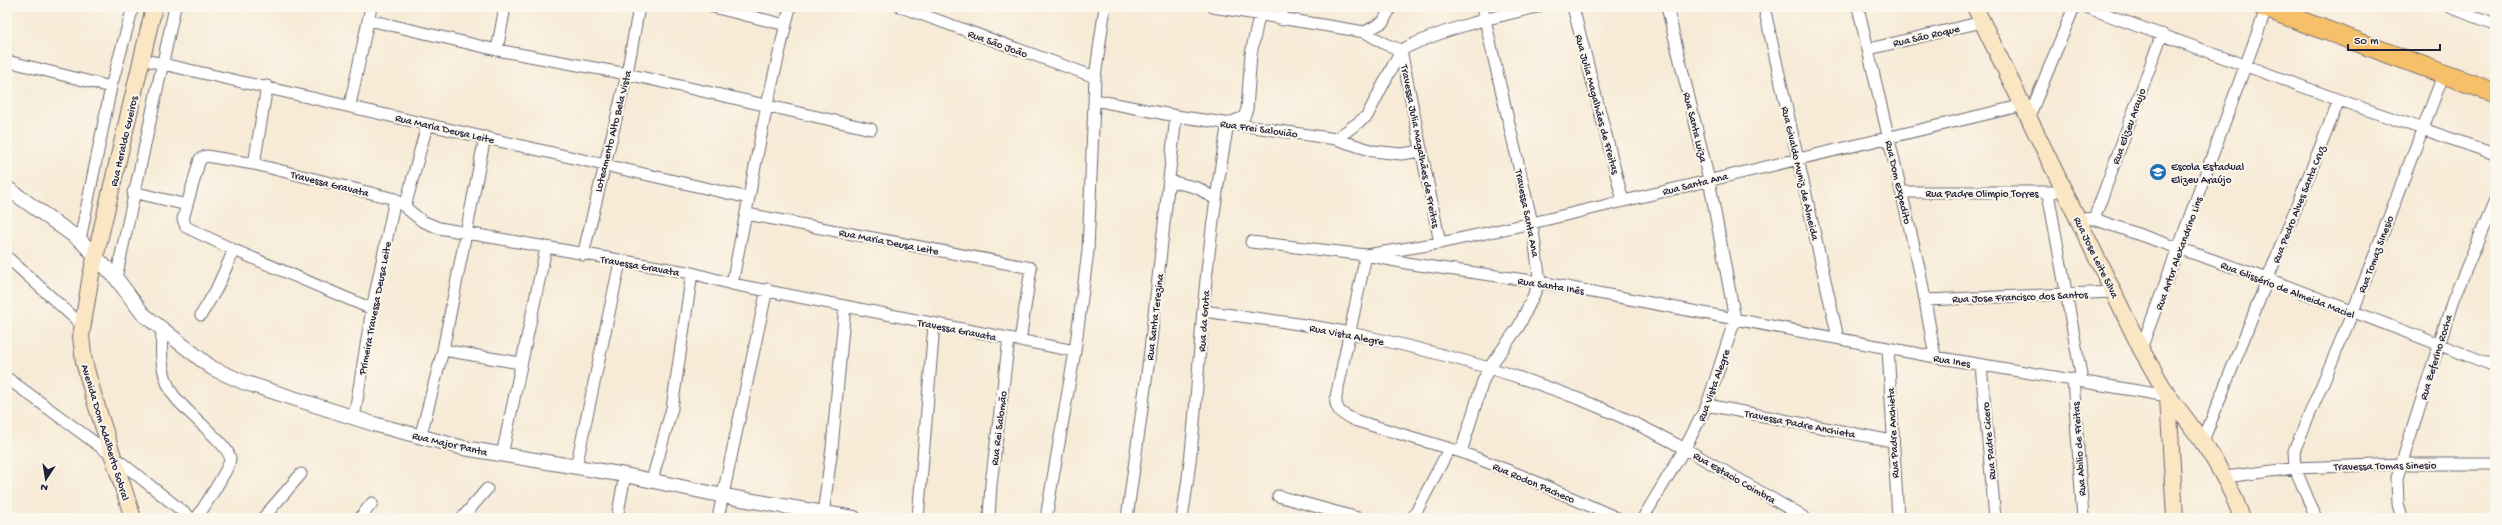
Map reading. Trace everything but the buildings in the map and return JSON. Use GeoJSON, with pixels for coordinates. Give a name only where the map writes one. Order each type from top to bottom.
{"type":"FeatureCollection","features":[{"type":"Feature","properties":{"kind":"highway"},"geometry":{"type":"LineString","coordinates":[[2266,7],[2495,93]]}},
{"type":"Feature","properties":{"kind":"main road","name":"Rua Heraldo Gueiros"},"geometry":{"type":"LineString","coordinates":[[91,275],[154,7]]}},
{"type":"Feature","properties":{"kind":"main road","name":"Rua Jose Leite Silva"},"geometry":{"type":"LineString","coordinates":[[1975,7],[2026,111],[2056,192],[2086,218],[2114,292],[2141,349],[2168,396],[2175,518]]}},
{"type":"Feature","properties":{"kind":"main road","name":"Avenida Dom Adalberto Sobral"},"geometry":{"type":"LineString","coordinates":[[91,275],[82,322],[84,362],[133,518]]}},
{"type":"Feature","properties":{"kind":"main road"},"geometry":{"type":"LineString","coordinates":[[2168,396],[2203,441],[2225,477],[2242,518]]}},
{"type":"Feature","properties":{"kind":"street"},"geometry":{"type":"LineString","coordinates":[[80,240],[111,87],[133,7]]}},
{"type":"Feature","properties":{"kind":"street"},"geometry":{"type":"LineString","coordinates":[[116,278],[133,192],[175,7]]}},
{"type":"Feature","properties":{"kind":"street"},"geometry":{"type":"LineString","coordinates":[[350,105],[371,7]]}},
{"type":"Feature","properties":{"kind":"street"},"geometry":{"type":"LineString","coordinates":[[497,50],[505,7]]}},
{"type":"Feature","properties":{"kind":"street","name":"Loteamento Alto Bela Vista"},"geometry":{"type":"LineString","coordinates":[[583,255],[627,74],[639,7]]}},
{"type":"Feature","properties":{"kind":"street"},"geometry":{"type":"LineString","coordinates":[[713,7],[786,25]]}},
{"type":"Feature","properties":{"kind":"street"},"geometry":{"type":"LineString","coordinates":[[732,284],[747,214],[767,105],[790,7]]}},
{"type":"Feature","properties":{"kind":"street","name":"Rua São João"},"geometry":{"type":"LineString","coordinates":[[901,7],[1095,77]]}},
{"type":"Feature","properties":{"kind":"street"},"geometry":{"type":"LineString","coordinates":[[1046,518],[1075,351],[1088,251],[1095,77],[1105,7]]}},
{"type":"Feature","properties":{"kind":"street"},"geometry":{"type":"LineString","coordinates":[[1213,7],[1282,20],[1365,32],[1385,44],[1402,50]]}},
{"type":"Feature","properties":{"kind":"street"},"geometry":{"type":"LineString","coordinates":[[1282,7],[1282,20]]}},
{"type":"Feature","properties":{"kind":"street"},"geometry":{"type":"LineString","coordinates":[[1365,32],[1383,22],[1391,7]]}},
{"type":"Feature","properties":{"kind":"street","name":"Travessa Santa Ana"},"geometry":{"type":"LineString","coordinates":[[1482,7],[1532,223],[1540,282]]}},
{"type":"Feature","properties":{"kind":"street"},"geometry":{"type":"LineString","coordinates":[[1336,139],[1361,122],[1372,111],[1380,88],[1390,75],[1402,50],[1432,35],[1485,19],[1537,7]]}},
{"type":"Feature","properties":{"kind":"street","name":"Rua Julia Magalhães de Freitas"},"geometry":{"type":"LineString","coordinates":[[1573,7],[1623,201]]}},
{"type":"Feature","properties":{"kind":"street","name":"Rua Santa Luiza"},"geometry":{"type":"LineString","coordinates":[[1666,7],[1709,180],[1736,319]]}},
{"type":"Feature","properties":{"kind":"street","name":"Rua Givaldo Muniz de Almeida"},"geometry":{"type":"LineString","coordinates":[[1764,7],[1838,338]]}},
{"type":"Feature","properties":{"kind":"street","name":"Rua Dom Expedito"},"geometry":{"type":"LineString","coordinates":[[1858,7],[1890,138],[1926,300],[1935,357]]}},
{"type":"Feature","properties":{"kind":"street"},"geometry":{"type":"LineString","coordinates":[[2026,111],[2074,7]]}},
{"type":"Feature","properties":{"kind":"street"},"geometry":{"type":"LineString","coordinates":[[2086,7],[2339,100],[2495,154]]}},
{"type":"Feature","properties":{"kind":"street","name":"Rua Artur Alexandrino Lins"},"geometry":{"type":"LineString","coordinates":[[2141,349],[2180,248],[2266,7]]}},
{"type":"Feature","properties":{"kind":"street"},"geometry":{"type":"LineString","coordinates":[[2449,7],[2470,10],[2495,24]]}},
{"type":"Feature","properties":{"kind":"street"},"geometry":{"type":"LineString","coordinates":[[1228,123],[1244,117],[1247,109],[1251,54],[1259,16]]}},
{"type":"Feature","properties":{"kind":"street"},"geometry":{"type":"LineString","coordinates":[[369,20],[497,50],[627,74],[871,129]]}},
{"type":"Feature","properties":{"kind":"street","name":"Rua São Roque"},"geometry":{"type":"LineString","coordinates":[[1869,49],[1982,22]]}},
{"type":"Feature","properties":{"kind":"street","name":"Rua Elizeu Araujo"},"geometry":{"type":"LineString","coordinates":[[2086,218],[2162,34]]}},
{"type":"Feature","properties":{"kind":"street","name":"Travessa Julia Magalhães de Freitas"},"geometry":{"type":"LineString","coordinates":[[1402,50],[1440,243]]}},
{"type":"Feature","properties":{"kind":"street","name":"Rua Maria Deusa Leite"},"geometry":{"type":"LineString","coordinates":[[141,59],[267,86],[427,125],[749,198]]}},
{"type":"Feature","properties":{"kind":"street"},"geometry":{"type":"LineString","coordinates":[[7,62],[111,87]]}},
{"type":"Feature","properties":{"kind":"street","name":"Rua Tomaz SInesio"},"geometry":{"type":"LineString","coordinates":[[2316,518],[2296,468],[2294,451],[2352,314],[2444,73]]}},
{"type":"Feature","properties":{"kind":"street"},"geometry":{"type":"LineString","coordinates":[[254,164],[267,86]]}},
{"type":"Feature","properties":{"kind":"street","name":"Rua Frei Salovião"},"geometry":{"type":"LineString","coordinates":[[1095,100],[1176,116],[1336,139],[1373,151],[1401,154],[1422,151]]}},
{"type":"Feature","properties":{"kind":"street","name":"Rua Pedro Alves Santa Cruz"},"geometry":{"type":"LineString","coordinates":[[2203,441],[2339,100]]}},
{"type":"Feature","properties":{"kind":"street","name":"Rua Santa Ana"},"geometry":{"type":"LineString","coordinates":[[1366,255],[1440,243],[1532,223],[1890,138],[2026,111]]}},
{"type":"Feature","properties":{"kind":"street","name":"Rua Santa Terezina"},"geometry":{"type":"LineString","coordinates":[[1127,518],[1150,359],[1176,116]]}},
{"type":"Feature","properties":{"kind":"street","name":"Rua da Gruta"},"geometry":{"type":"LineString","coordinates":[[1182,518],[1195,426],[1203,311],[1215,199],[1228,123]]}},
{"type":"Feature","properties":{"kind":"street"},"geometry":{"type":"LineString","coordinates":[[405,207],[427,125]]}},
{"type":"Feature","properties":{"kind":"street"},"geometry":{"type":"LineString","coordinates":[[420,438],[443,350],[485,138]]}},
{"type":"Feature","properties":{"kind":"street","name":"Travessa Gravata"},"geometry":{"type":"LineString","coordinates":[[187,205],[200,159],[206,156],[254,164],[395,199],[422,221],[439,228],[620,262],[692,273],[732,284],[767,289],[934,325],[1075,351]]}},
{"type":"Feature","properties":{"kind":"street"},"geometry":{"type":"LineString","coordinates":[[1170,181],[1198,188],[1215,199]]}},
{"type":"Feature","properties":{"kind":"street","name":"Rua Major Panta"},"geometry":{"type":"LineString","coordinates":[[7,188],[80,240],[116,278],[135,307],[212,368],[225,375],[354,418],[420,438],[502,455],[652,480],[724,496],[822,514],[854,518]]}},
{"type":"Feature","properties":{"kind":"street","name":"Rua Heraldo Gueiros"},"geometry":{"type":"LineString","coordinates":[[133,192],[187,205]]}},
{"type":"Feature","properties":{"kind":"street","name":"Rua Padre Olimpio Torres"},"geometry":{"type":"LineString","coordinates":[[1901,192],[2056,192]]}},
{"type":"Feature","properties":{"kind":"street","name":"Rua Abilio de Freitas"},"geometry":{"type":"LineString","coordinates":[[2056,192],[2078,380],[2083,518]]}},
{"type":"Feature","properties":{"kind":"street","name":"Primeira Travessa Deusa Leite"},"geometry":{"type":"LineString","coordinates":[[354,418],[372,309],[395,199]]}},
{"type":"Feature","properties":{"kind":"street","name":"Rua Zeferino Rocha"},"geometry":{"type":"LineString","coordinates":[[2402,518],[2396,490],[2402,464],[2453,300],[2495,200]]}},
{"type":"Feature","properties":{"kind":"street"},"geometry":{"type":"LineString","coordinates":[[187,205],[184,223],[186,227],[234,250],[372,309]]}},
{"type":"Feature","properties":{"kind":"street","name":"Rua Maria Deusa Leite"},"geometry":{"type":"LineString","coordinates":[[747,214],[1031,268],[1020,341]]}},
{"type":"Feature","properties":{"kind":"street","name":"Rua Glissério de Almeida Maciel"},"geometry":{"type":"LineString","coordinates":[[2086,218],[2180,248],[2268,279],[2352,314],[2495,366]]}},
{"type":"Feature","properties":{"kind":"street","name":"Rua Santa Inês"},"geometry":{"type":"LineString","coordinates":[[1251,242],[1366,255],[1412,264],[1540,282],[1736,319]]}},
{"type":"Feature","properties":{"kind":"street"},"geometry":{"type":"LineString","coordinates":[[502,455],[520,363],[546,248]]}},
{"type":"Feature","properties":{"kind":"street"},"geometry":{"type":"LineString","coordinates":[[201,314],[216,290],[234,250]]}},
{"type":"Feature","properties":{"kind":"street"},"geometry":{"type":"LineString","coordinates":[[1366,255],[1335,402],[1342,414],[1357,421],[1449,448],[1413,518]]}},
{"type":"Feature","properties":{"kind":"street"},"geometry":{"type":"LineString","coordinates":[[7,257],[82,322]]}},
{"type":"Feature","properties":{"kind":"street"},"geometry":{"type":"LineString","coordinates":[[576,467],[620,262]]}},
{"type":"Feature","properties":{"kind":"street"},"geometry":{"type":"LineString","coordinates":[[652,480],[672,408],[692,273]]}},
{"type":"Feature","properties":{"kind":"street"},"geometry":{"type":"LineString","coordinates":[[1461,452],[1470,417],[1489,368],[1519,326],[1540,282]]}},
{"type":"Feature","properties":{"kind":"street"},"geometry":{"type":"LineString","coordinates":[[718,518],[724,496],[767,289]]}},
{"type":"Feature","properties":{"kind":"street","name":"Rua Jose Francisco dos Santos"},"geometry":{"type":"LineString","coordinates":[[1926,300],[2114,292]]}},
{"type":"Feature","properties":{"kind":"street"},"geometry":{"type":"LineString","coordinates":[[822,514],[832,448],[845,306]]}},
{"type":"Feature","properties":{"kind":"street","name":"Rua Vista Alegre"},"geometry":{"type":"LineString","coordinates":[[1203,311],[1349,333],[1489,368],[1601,408],[1685,448]]}},
{"type":"Feature","properties":{"kind":"street","name":"Rua Ines"},"geometry":{"type":"LineString","coordinates":[[1736,319],[1888,349],[2168,396]]}},
{"type":"Feature","properties":{"kind":"street","name":"Rua Vista Alegre"},"geometry":{"type":"LineString","coordinates":[[1643,518],[1685,448],[1707,405],[1736,319]]}},
{"type":"Feature","properties":{"kind":"street"},"geometry":{"type":"LineString","coordinates":[[918,518],[934,325]]}},
{"type":"Feature","properties":{"kind":"street"},"geometry":{"type":"LineString","coordinates":[[162,329],[161,366],[171,392],[180,403],[223,445],[230,460],[197,518]]}},
{"type":"Feature","properties":{"kind":"street","name":"Rua Rei Salomão"},"geometry":{"type":"LineString","coordinates":[[990,518],[991,484],[1009,339]]}},
{"type":"Feature","properties":{"kind":"street","name":"Rua Padre Anchieta"},"geometry":{"type":"LineString","coordinates":[[1888,349],[1892,441],[1898,518]]}},
{"type":"Feature","properties":{"kind":"street"},"geometry":{"type":"LineString","coordinates":[[443,350],[520,363]]}},
{"type":"Feature","properties":{"kind":"street","name":"Rua Padre Cicero"},"geometry":{"type":"LineString","coordinates":[[1981,364],[1995,518]]}},
{"type":"Feature","properties":{"kind":"street"},"geometry":{"type":"LineString","coordinates":[[7,378],[113,456],[191,518]]}},
{"type":"Feature","properties":{"kind":"street","name":"Travessa Padre Anchieta"},"geometry":{"type":"LineString","coordinates":[[1707,405],[1892,441]]}},
{"type":"Feature","properties":{"kind":"street","name":"Rua Rodon Pacheco"},"geometry":{"type":"LineString","coordinates":[[1449,448],[1520,475],[1616,518]]}},
{"type":"Feature","properties":{"kind":"street","name":"Rua Estacio Coimbra"},"geometry":{"type":"LineString","coordinates":[[1685,448],[1805,518]]}},
{"type":"Feature","properties":{"kind":"street","name":"Travessa Tomas Sinesio"},"geometry":{"type":"LineString","coordinates":[[2225,477],[2296,468],[2402,464],[2495,464]]}},
{"type":"Feature","properties":{"kind":"street"},"geometry":{"type":"LineString","coordinates":[[263,518],[301,474]]}},
{"type":"Feature","properties":{"kind":"street"},"geometry":{"type":"LineString","coordinates":[[617,518],[625,475]]}},
{"type":"Feature","properties":{"kind":"street"},"geometry":{"type":"LineString","coordinates":[[462,518],[487,489]]}},
{"type":"Feature","properties":{"kind":"street"},"geometry":{"type":"LineString","coordinates":[[1278,496],[1358,518]]}},
{"type":"Feature","properties":{"kind":"street"},"geometry":{"type":"LineString","coordinates":[[360,518],[372,503]]}},
{"type":"Feature","properties":{"kind":"place","name":"Escola Estadual Elizeu Araújo"},"geometry":{"type":"Point","coordinates":[2158,172]}}]}
